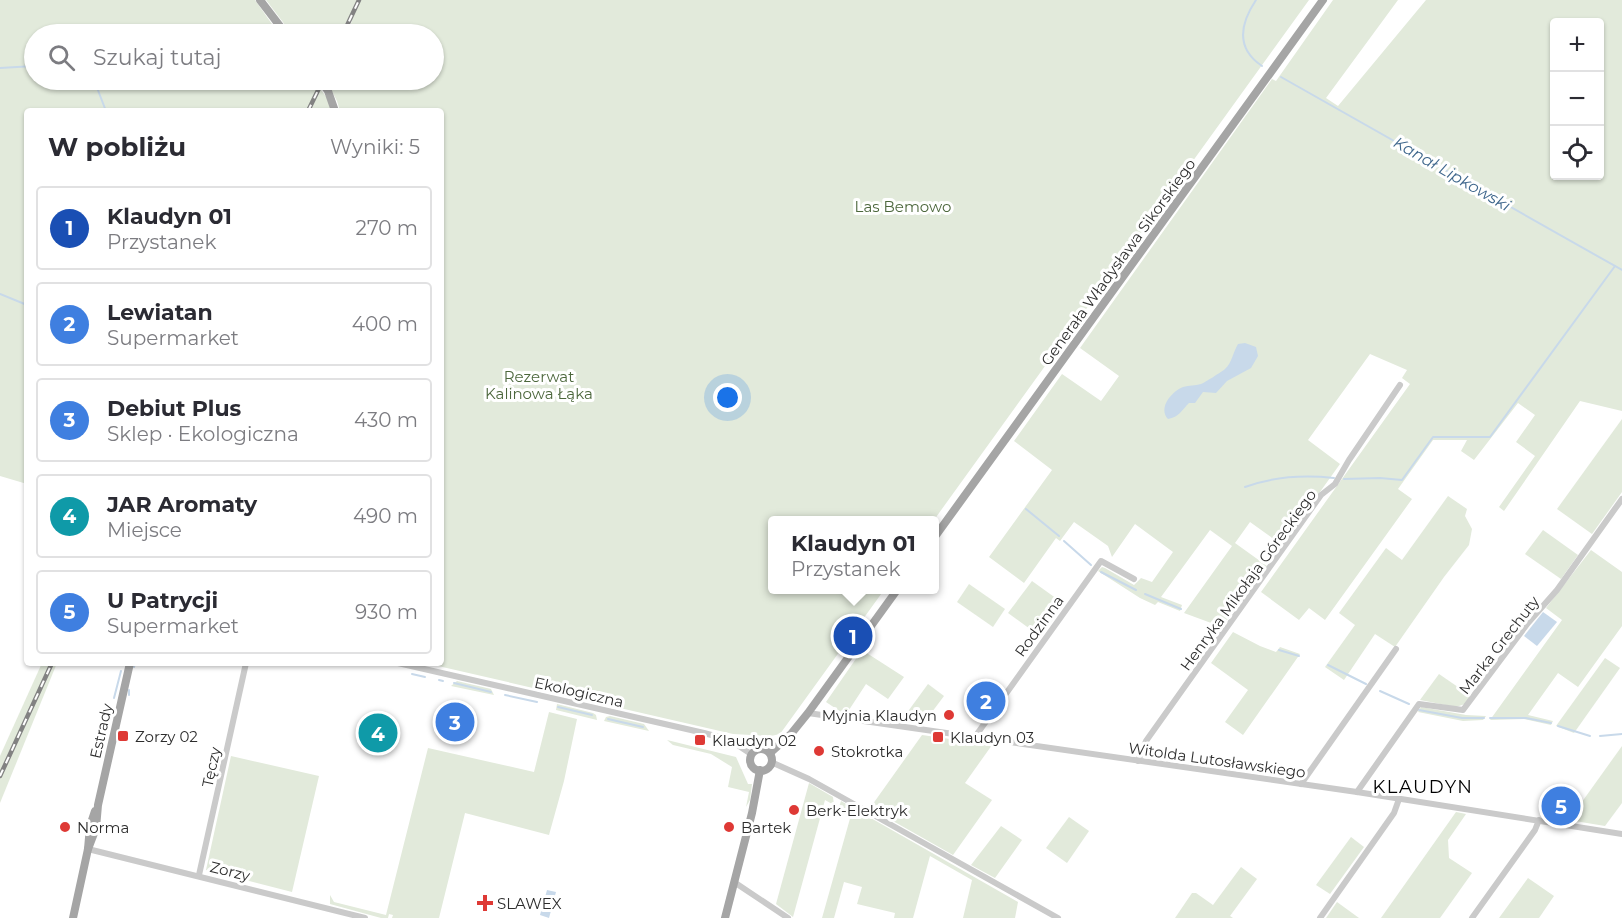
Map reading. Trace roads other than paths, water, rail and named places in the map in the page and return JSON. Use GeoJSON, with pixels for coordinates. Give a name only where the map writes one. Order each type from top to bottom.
{"type":"FeatureCollection","features":[{"type":"Feature","properties":{"kind":"main road"},"geometry":{"type":"LineString","coordinates":[[260,0],[278,24]]}},
{"type":"Feature","properties":{"kind":"main road","name":"Generała Władysława Sikorskiego"},"geometry":{"type":"LineString","coordinates":[[939,531],[1323,0]]}},
{"type":"Feature","properties":{"kind":"main road"},"geometry":{"type":"LineString","coordinates":[[327,90],[334,108]]}},
{"type":"Feature","properties":{"kind":"main road"},"geometry":{"type":"LineString","coordinates":[[770,758],[760,749],[752,754],[751,764],[760,770],[767,768],[770,758],[808,713],[894,594]]}},
{"type":"Feature","properties":{"kind":"main road","name":"Estrady"},"geometry":{"type":"LineString","coordinates":[[73,918],[88,849],[96,828],[98,805],[128,666]]}},
{"type":"Feature","properties":{"kind":"main road"},"geometry":{"type":"LineString","coordinates":[[725,918],[752,813],[760,770]]}},
{"type":"Feature","properties":{"kind":"street","name":"Henryka Mikołaja Góreckiego"},"geometry":{"type":"LineString","coordinates":[[1138,761],[1146,741],[1321,495],[1335,484],[1400,385]]}},
{"type":"Feature","properties":{"kind":"street","name":"Marka Grechuty"},"geometry":{"type":"LineString","coordinates":[[1357,792],[1419,704],[1463,711],[1528,623],[1557,590],[1622,499]]}},
{"type":"Feature","properties":{"kind":"street","name":"Rodzinna"},"geometry":{"type":"LineString","coordinates":[[977,737],[1101,561],[1134,579]]}},
{"type":"Feature","properties":{"kind":"street"},"geometry":{"type":"LineString","coordinates":[[1300,784],[1396,649]]}},
{"type":"Feature","properties":{"kind":"street","name":"Tęczy"},"geometry":{"type":"LineString","coordinates":[[199,875],[245,666]]}},
{"type":"Feature","properties":{"kind":"street","name":"Ekologiczna"},"geometry":{"type":"LineString","coordinates":[[411,666],[704,733],[730,741],[752,754]]}},
{"type":"Feature","properties":{"kind":"street","name":"Witolda Lutosławskiego"},"geometry":{"type":"LineString","coordinates":[[808,713],[1357,792],[1622,834]]}},
{"type":"Feature","properties":{"kind":"street"},"geometry":{"type":"LineString","coordinates":[[770,758],[1058,918]]}},
{"type":"Feature","properties":{"kind":"street"},"geometry":{"type":"LineString","coordinates":[[1320,918],[1394,813],[1399,799]]}},
{"type":"Feature","properties":{"kind":"street"},"geometry":{"type":"LineString","coordinates":[[1472,918],[1535,830],[1539,820]]}},
{"type":"Feature","properties":{"kind":"street","name":"Zorzy"},"geometry":{"type":"LineString","coordinates":[[88,849],[365,918]]}},
{"type":"Feature","properties":{"kind":"street"},"geometry":{"type":"LineString","coordinates":[[734,882],[788,918]]}},
{"type":"Feature","properties":{"kind":"water"},"geometry":{"type":"Polygon","coordinates":[[[1245,343],[1256,347],[1258,356],[1251,368],[1227,381],[1216,393],[1203,392],[1195,403],[1189,403],[1178,415],[1168,419],[1165,415],[1165,405],[1174,393],[1183,387],[1201,384],[1224,370],[1238,344],[1245,343]]]}},
{"type":"Feature","properties":{"kind":"water"},"geometry":{"type":"Polygon","coordinates":[[[1543,612],[1557,622],[1537,646],[1524,636],[1543,612]]]}},
{"type":"Feature","properties":{"kind":"water"},"geometry":{"type":"Polygon","coordinates":[[[547,890],[556,892],[549,918],[540,915],[547,890]]]}},
{"type":"Feature","properties":{"kind":"waterway","name":"Kanał Lipkowski"},"geometry":{"type":"LineString","coordinates":[[1256,0],[1246,18],[1243,35],[1247,51],[1262,66]]}},
{"type":"Feature","properties":{"kind":"waterway"},"geometry":{"type":"LineString","coordinates":[[0,68],[24,67]]}},
{"type":"Feature","properties":{"kind":"waterway","name":"Kanał Lipkowski"},"geometry":{"type":"LineString","coordinates":[[1281,77],[1622,270]]}},
{"type":"Feature","properties":{"kind":"waterway"},"geometry":{"type":"LineString","coordinates":[[98,90],[105,108]]}},
{"type":"Feature","properties":{"kind":"waterway"},"geometry":{"type":"LineString","coordinates":[[1344,479],[1402,480],[1433,437],[1490,437],[1615,266]]}},
{"type":"Feature","properties":{"kind":"waterway"},"geometry":{"type":"LineString","coordinates":[[0,294],[24,304]]}},
{"type":"Feature","properties":{"kind":"waterway"},"geometry":{"type":"LineString","coordinates":[[1245,487],[1289,478],[1334,478]]}},
{"type":"Feature","properties":{"kind":"waterway"},"geometry":{"type":"LineString","coordinates":[[1026,509],[1059,536]]}},
{"type":"Feature","properties":{"kind":"waterway"},"geometry":{"type":"LineString","coordinates":[[1064,541],[1091,565]]}},
{"type":"Feature","properties":{"kind":"waterway"},"geometry":{"type":"LineString","coordinates":[[1101,572],[1136,590]]}},
{"type":"Feature","properties":{"kind":"waterway"},"geometry":{"type":"LineString","coordinates":[[1145,594],[1181,609]]}},
{"type":"Feature","properties":{"kind":"waterway"},"geometry":{"type":"LineString","coordinates":[[1279,650],[1299,656]]}},
{"type":"Feature","properties":{"kind":"waterway"},"geometry":{"type":"LineString","coordinates":[[1328,665],[1366,684]]}},
{"type":"Feature","properties":{"kind":"waterway"},"geometry":{"type":"LineString","coordinates":[[114,698],[121,671]]}},
{"type":"Feature","properties":{"kind":"waterway"},"geometry":{"type":"LineString","coordinates":[[412,674],[425,677]]}},
{"type":"Feature","properties":{"kind":"waterway"},"geometry":{"type":"LineString","coordinates":[[439,680],[443,681]]}},
{"type":"Feature","properties":{"kind":"waterway"},"geometry":{"type":"LineString","coordinates":[[454,683],[491,692]]}},
{"type":"Feature","properties":{"kind":"waterway"},"geometry":{"type":"LineString","coordinates":[[129,690],[129,695]]}},
{"type":"Feature","properties":{"kind":"waterway"},"geometry":{"type":"LineString","coordinates":[[1380,691],[1409,704]]}},
{"type":"Feature","properties":{"kind":"waterway"},"geometry":{"type":"LineString","coordinates":[[505,695],[537,702]]}},
{"type":"Feature","properties":{"kind":"waterway"},"geometry":{"type":"LineString","coordinates":[[558,707],[592,715]]}},
{"type":"Feature","properties":{"kind":"waterway"},"geometry":{"type":"LineString","coordinates":[[1419,710],[1462,718],[1484,718]]}},
{"type":"Feature","properties":{"kind":"waterway"},"geometry":{"type":"LineString","coordinates":[[107,731],[111,712]]}},
{"type":"Feature","properties":{"kind":"waterway"},"geometry":{"type":"LineString","coordinates":[[1490,718],[1526,718],[1551,723]]}},
{"type":"Feature","properties":{"kind":"waterway"},"geometry":{"type":"LineString","coordinates":[[608,719],[643,727]]}},
{"type":"Feature","properties":{"kind":"waterway"},"geometry":{"type":"LineString","coordinates":[[1558,726],[1590,736]]}},
{"type":"Feature","properties":{"kind":"waterway"},"geometry":{"type":"LineString","coordinates":[[1600,736],[1622,734]]}},
{"type":"Feature","properties":{"kind":"waterway"},"geometry":{"type":"LineString","coordinates":[[102,750],[104,743]]}},
{"type":"Feature","properties":{"kind":"railway"},"geometry":{"type":"LineString","coordinates":[[348,24],[359,0]]}},
{"type":"Feature","properties":{"kind":"railway"},"geometry":{"type":"LineString","coordinates":[[309,108],[318,90]]}},
{"type":"Feature","properties":{"kind":"railway"},"geometry":{"type":"LineString","coordinates":[[0,776],[51,666]]}},
{"type":"Feature","properties":{"kind":"place","name":"Klaudyn 01"},"geometry":{"type":"Point","coordinates":[853,636]}},
{"type":"Feature","properties":{"kind":"place","name":"Lewiatan"},"geometry":{"type":"Point","coordinates":[986,701]}},
{"type":"Feature","properties":{"kind":"place","name":"Myjnia Klaudyn"},"geometry":{"type":"Point","coordinates":[949,715]}},
{"type":"Feature","properties":{"kind":"place","name":"Debiut Plus"},"geometry":{"type":"Point","coordinates":[455,722]}},
{"type":"Feature","properties":{"kind":"place","name":"JAR Aromaty"},"geometry":{"type":"Point","coordinates":[378,733]}},
{"type":"Feature","properties":{"kind":"place","name":"Zorzy 02"},"geometry":{"type":"Point","coordinates":[123,736]}},
{"type":"Feature","properties":{"kind":"place","name":"Klaudyn 03"},"geometry":{"type":"Point","coordinates":[938,737]}},
{"type":"Feature","properties":{"kind":"place","name":"Klaudyn 02"},"geometry":{"type":"Point","coordinates":[700,740]}},
{"type":"Feature","properties":{"kind":"place","name":"Stokrotka"},"geometry":{"type":"Point","coordinates":[819,751]}},
{"type":"Feature","properties":{"kind":"place","name":"U Patrycji"},"geometry":{"type":"Point","coordinates":[1561,806]}},
{"type":"Feature","properties":{"kind":"place","name":"Berk-Elektryk"},"geometry":{"type":"Point","coordinates":[794,810]}},
{"type":"Feature","properties":{"kind":"place","name":"Norma"},"geometry":{"type":"Point","coordinates":[65,827]}},
{"type":"Feature","properties":{"kind":"place","name":"Bartek"},"geometry":{"type":"Point","coordinates":[729,827]}},
{"type":"Feature","properties":{"kind":"place","name":"SLAWEX"},"geometry":{"type":"Point","coordinates":[485,903]}},
{"type":"Feature","properties":{"kind":"district","name":"KLAUDYN"},"geometry":{"type":"Point","coordinates":[1423,787]}},
{"type":"Feature","properties":{"kind":"park label","name":"Las Bemowo"},"geometry":{"type":"Point","coordinates":[903,206]}},
{"type":"Feature","properties":{"kind":"park label","name":"Rezerwat Kalinowa Łąka"},"geometry":{"type":"Point","coordinates":[539,384]}}]}
